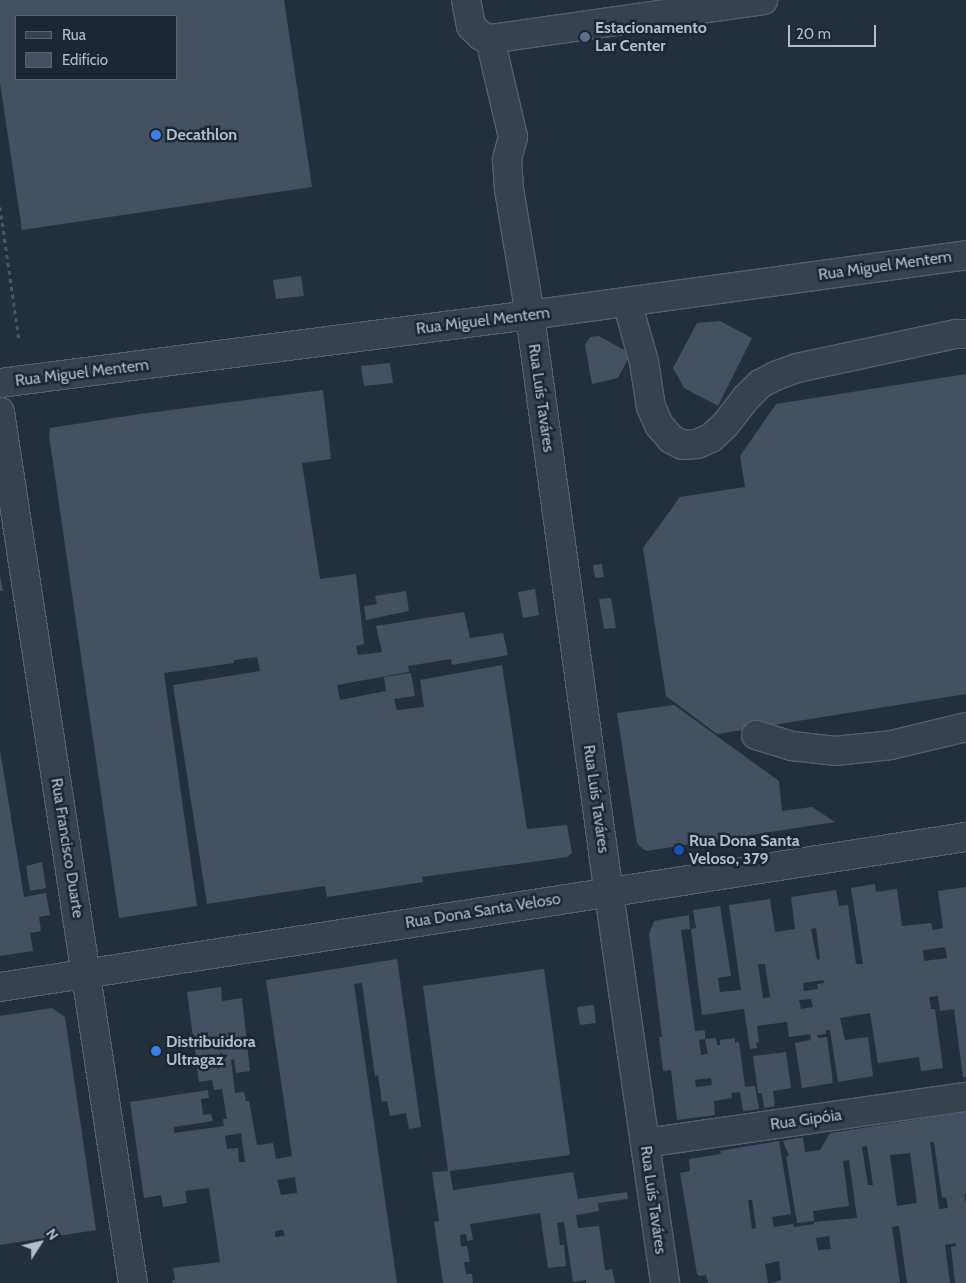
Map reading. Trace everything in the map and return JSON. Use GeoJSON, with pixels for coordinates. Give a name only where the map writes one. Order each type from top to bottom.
{"type":"FeatureCollection","features":[{"type":"Feature","properties":{"kind":"street"},"geometry":{"type":"LineString","coordinates":[[466,0],[471,26],[481,36],[490,39],[763,0]]}},
{"type":"Feature","properties":{"kind":"street","name":"Rua Luís Taváres"},"geometry":{"type":"LineString","coordinates":[[490,39],[513,137],[507,160],[509,189],[530,315],[609,892],[666,1283]]}},
{"type":"Feature","properties":{"kind":"street","name":"Rua Miguel Mentem"},"geometry":{"type":"LineString","coordinates":[[0,383],[530,315],[966,255]]}},
{"type":"Feature","properties":{"kind":"street"},"geometry":{"type":"LineString","coordinates":[[627,302],[644,362],[651,408],[659,426],[671,439],[684,445],[697,444],[711,438],[725,425],[746,398],[775,376],[796,368],[956,334],[966,334]]}},
{"type":"Feature","properties":{"kind":"street","name":"Rua Francisco Duarte"},"geometry":{"type":"LineString","coordinates":[[0,412],[133,1283]]}},
{"type":"Feature","properties":{"kind":"street"},"geometry":{"type":"LineString","coordinates":[[756,735],[792,746],[835,751],[891,745],[966,728]]}},
{"type":"Feature","properties":{"kind":"street","name":"Rua Dona Santa Veloso"},"geometry":{"type":"LineString","coordinates":[[0,987],[966,837]]}},
{"type":"Feature","properties":{"kind":"street","name":"Rua Gipóia"},"geometry":{"type":"LineString","coordinates":[[645,1142],[966,1097]]}},
{"type":"Feature","properties":{"kind":"path"},"geometry":{"type":"LineString","coordinates":[[0,207],[19,341]]}},
{"type":"Feature","properties":{"kind":"building","name":"Decathlon"},"geometry":{"type":"Polygon","coordinates":[[[0,0],[284,0],[312,187],[22,230],[0,83],[0,0]]]}},
{"type":"Feature","properties":{"kind":"building"},"geometry":{"type":"Polygon","coordinates":[[[301,276],[304,296],[276,299],[273,280],[301,276]]]}},
{"type":"Feature","properties":{"kind":"building"},"geometry":{"type":"Polygon","coordinates":[[[720,321],[752,338],[718,406],[684,388],[673,368],[697,323],[720,321]]]}},
{"type":"Feature","properties":{"kind":"building"},"geometry":{"type":"Polygon","coordinates":[[[599,336],[624,350],[629,357],[618,378],[592,384],[585,345],[590,337],[599,336]]]}},
{"type":"Feature","properties":{"kind":"building"},"geometry":{"type":"Polygon","coordinates":[[[390,363],[393,383],[364,386],[361,366],[390,363]]]}},
{"type":"Feature","properties":{"kind":"building"},"geometry":{"type":"Polygon","coordinates":[[[966,374],[966,694],[717,734],[666,696],[643,548],[680,497],[745,487],[740,456],[776,404],[966,374]]]}},
{"type":"Feature","properties":{"kind":"building"},"geometry":{"type":"Polygon","coordinates":[[[323,390],[331,459],[302,463],[320,579],[356,574],[364,644],[356,646],[358,655],[382,652],[376,626],[464,612],[470,638],[503,633],[508,655],[452,665],[451,659],[408,666],[409,672],[337,685],[340,700],[386,691],[384,677],[411,673],[415,696],[394,699],[397,710],[424,707],[420,680],[502,665],[527,829],[567,825],[572,853],[567,857],[422,877],[423,882],[327,897],[325,886],[207,904],[173,685],[260,671],[257,657],[234,660],[234,663],[164,673],[197,906],[119,918],[49,435],[50,428],[323,390]]]}},
{"type":"Feature","properties":{"kind":"building"},"geometry":{"type":"Polygon","coordinates":[[[602,564],[604,577],[595,578],[593,565],[602,564]]]}},
{"type":"Feature","properties":{"kind":"building"},"geometry":{"type":"Polygon","coordinates":[[[0,576],[3,591],[0,591],[0,576]]]}},
{"type":"Feature","properties":{"kind":"building"},"geometry":{"type":"Polygon","coordinates":[[[535,589],[539,615],[523,618],[518,592],[535,589]]]}},
{"type":"Feature","properties":{"kind":"building"},"geometry":{"type":"Polygon","coordinates":[[[406,591],[409,611],[366,620],[364,606],[377,604],[375,596],[406,591]]]}},
{"type":"Feature","properties":{"kind":"building"},"geometry":{"type":"Polygon","coordinates":[[[611,598],[616,628],[604,629],[599,599],[611,598]]]}},
{"type":"Feature","properties":{"kind":"building"},"geometry":{"type":"Polygon","coordinates":[[[674,705],[779,781],[782,811],[812,807],[835,822],[646,851],[637,843],[617,713],[674,705]]]}},
{"type":"Feature","properties":{"kind":"building"},"geometry":{"type":"Polygon","coordinates":[[[0,750],[24,897],[46,893],[50,915],[39,917],[41,931],[30,933],[33,951],[0,956],[0,750]]]}},
{"type":"Feature","properties":{"kind":"building"},"geometry":{"type":"Polygon","coordinates":[[[42,862],[46,888],[30,891],[26,866],[42,862]]]}},
{"type":"Feature","properties":{"kind":"building"},"geometry":{"type":"Polygon","coordinates":[[[875,884],[876,892],[897,889],[902,926],[931,923],[933,930],[943,928],[938,891],[966,887],[966,1077],[963,1077],[954,1009],[940,1011],[938,996],[929,997],[931,1009],[935,1009],[943,1068],[921,1071],[919,1057],[878,1063],[870,1013],[840,1018],[845,1040],[868,1037],[873,1076],[838,1082],[830,1030],[826,1030],[826,1034],[817,1035],[818,1038],[827,1037],[833,1083],[802,1088],[795,1043],[811,1040],[810,1034],[789,1037],[787,1022],[757,1026],[759,1042],[756,1043],[757,1048],[750,1049],[744,1009],[702,1015],[691,929],[696,928],[693,910],[720,906],[731,976],[718,978],[720,992],[741,990],[729,905],[770,899],[775,932],[795,929],[791,897],[836,890],[839,906],[848,905],[856,964],[863,964],[851,888],[875,884]],[[816,928],[811,929],[817,960],[820,959],[816,928]],[[945,947],[923,950],[924,961],[947,958],[945,947]],[[758,964],[763,998],[770,997],[765,964],[758,964]],[[823,980],[803,983],[804,991],[818,989],[817,984],[824,983],[823,980]],[[811,999],[799,1000],[801,1009],[813,1007],[811,999]]]}},
{"type":"Feature","properties":{"kind":"building"},"geometry":{"type":"Polygon","coordinates":[[[689,915],[690,929],[681,930],[695,1031],[704,1030],[705,1039],[716,1038],[717,1045],[720,1045],[720,1040],[735,1038],[735,1043],[739,1042],[745,1087],[755,1086],[759,1109],[743,1111],[740,1092],[731,1093],[732,1098],[714,1101],[715,1115],[677,1120],[671,1070],[663,1071],[659,1037],[662,1037],[649,934],[654,921],[689,915]],[[705,1039],[699,1040],[701,1055],[708,1054],[705,1039]],[[711,1078],[695,1080],[696,1087],[712,1085],[711,1078]]]}},
{"type":"Feature","properties":{"kind":"building"},"geometry":{"type":"Polygon","coordinates":[[[397,959],[421,1127],[409,1129],[406,1113],[390,1116],[387,1101],[382,1102],[378,1075],[375,1076],[362,983],[354,984],[397,1283],[173,1283],[172,1280],[175,1280],[173,1268],[220,1262],[209,1188],[185,1191],[187,1203],[163,1207],[161,1195],[144,1198],[130,1102],[208,1090],[209,1098],[201,1099],[203,1115],[211,1114],[213,1121],[174,1127],[174,1133],[224,1126],[223,1119],[227,1119],[222,1089],[214,1090],[212,1080],[199,1082],[187,992],[221,987],[222,1001],[242,998],[250,1071],[236,1073],[234,1059],[231,1060],[235,1093],[244,1092],[246,1101],[249,1101],[257,1145],[273,1143],[276,1159],[292,1156],[266,980],[397,959]],[[241,1133],[225,1136],[227,1149],[238,1148],[239,1162],[245,1162],[241,1133]],[[295,1177],[277,1180],[281,1195],[297,1193],[295,1177]],[[283,1230],[275,1231],[275,1237],[285,1236],[283,1230]]]}},
{"type":"Feature","properties":{"kind":"building"},"geometry":{"type":"Polygon","coordinates":[[[544,969],[570,1155],[450,1171],[453,1190],[573,1172],[578,1199],[627,1192],[628,1199],[598,1203],[599,1211],[576,1215],[578,1228],[599,1226],[605,1270],[612,1269],[615,1283],[586,1283],[586,1280],[573,1282],[564,1222],[557,1223],[560,1245],[564,1245],[566,1266],[548,1268],[540,1213],[470,1224],[473,1240],[467,1241],[466,1234],[460,1235],[461,1246],[467,1246],[470,1262],[464,1262],[466,1274],[472,1274],[473,1283],[443,1283],[434,1222],[439,1221],[432,1172],[448,1171],[423,986],[544,969]]]}},
{"type":"Feature","properties":{"kind":"building"},"geometry":{"type":"Polygon","coordinates":[[[594,1005],[596,1023],[580,1025],[577,1007],[594,1005]]]}},
{"type":"Feature","properties":{"kind":"building"},"geometry":{"type":"Polygon","coordinates":[[[52,1008],[65,1017],[96,1230],[0,1245],[0,1016],[52,1008]]]}},
{"type":"Feature","properties":{"kind":"building"},"geometry":{"type":"Polygon","coordinates":[[[786,1052],[791,1088],[773,1091],[775,1106],[764,1108],[762,1093],[758,1093],[753,1056],[786,1052]]]}},
{"type":"Feature","properties":{"kind":"building"},"geometry":{"type":"Polygon","coordinates":[[[966,1112],[966,1194],[964,1195],[966,1204],[966,1283],[955,1283],[951,1247],[956,1246],[956,1243],[945,1245],[950,1283],[907,1283],[899,1226],[892,1227],[900,1283],[772,1283],[781,1280],[779,1261],[765,1264],[768,1283],[708,1283],[706,1275],[700,1276],[697,1274],[680,1173],[690,1171],[689,1159],[721,1154],[720,1151],[779,1141],[791,1214],[772,1217],[774,1227],[793,1224],[794,1227],[814,1224],[814,1222],[857,1218],[849,1160],[843,1161],[849,1206],[813,1211],[814,1221],[797,1223],[786,1156],[789,1156],[783,1141],[803,1137],[805,1152],[820,1150],[830,1133],[966,1112]],[[930,1142],[939,1209],[948,1208],[946,1197],[942,1198],[934,1142],[930,1142]],[[867,1146],[862,1147],[868,1185],[873,1185],[867,1146]],[[910,1153],[890,1155],[897,1206],[917,1203],[910,1153]],[[748,1200],[752,1229],[756,1228],[752,1200],[748,1200]],[[829,1236],[816,1238],[818,1250],[831,1249],[829,1236]]]}},
{"type":"Feature","properties":{"kind":"place","name":"Estacionamento Lar Center"},"geometry":{"type":"Point","coordinates":[585,37]}},
{"type":"Feature","properties":{"kind":"place","name":"Decathlon"},"geometry":{"type":"Point","coordinates":[156,135]}},
{"type":"Feature","properties":{"kind":"place","name":"Rua Dona Santa Veloso, 379"},"geometry":{"type":"Point","coordinates":[679,850]}},
{"type":"Feature","properties":{"kind":"place","name":"Distribuidora Ultragaz"},"geometry":{"type":"Point","coordinates":[156,1051]}}]}
